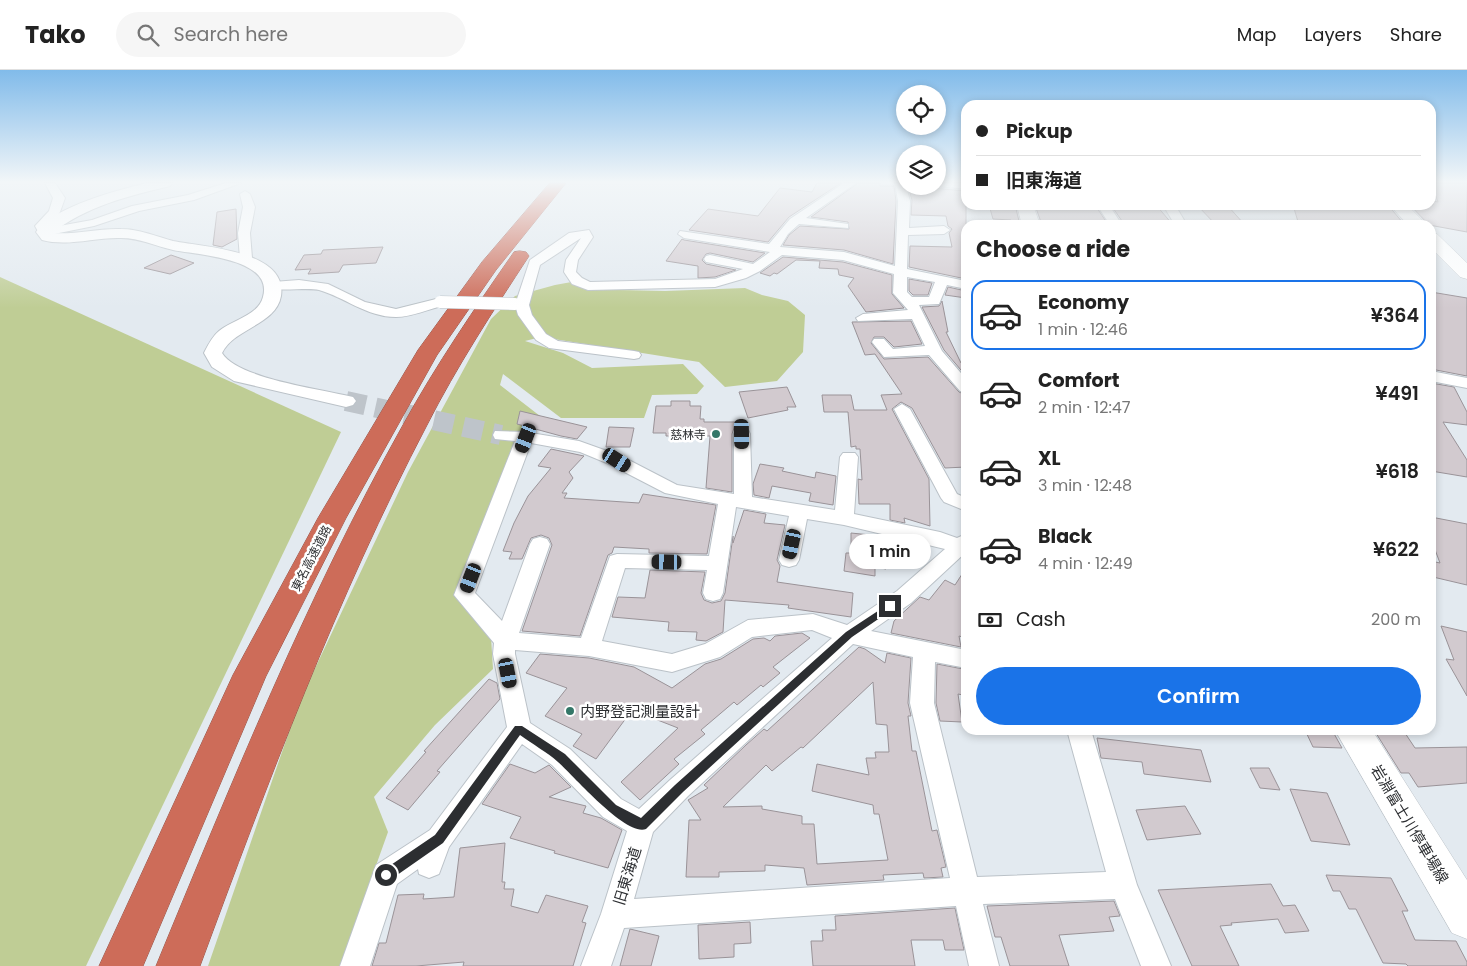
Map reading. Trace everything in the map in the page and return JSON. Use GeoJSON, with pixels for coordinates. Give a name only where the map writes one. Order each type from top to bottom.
{"type":"FeatureCollection","features":[{"type":"Feature","properties":{"kind":"highway","name":"東名高速道路"},"geometry":{"type":"LineString","coordinates":[[121,966],[250,675],[332,518],[431,348],[489,266],[523,225]]}},
{"type":"Feature","properties":{"kind":"highway"},"geometry":{"type":"LineString","coordinates":[[178,966],[306,648],[377,500],[424,408],[472,326],[528,244],[544,225]]}},
{"type":"Feature","properties":{"kind":"main road"},"geometry":{"type":"LineString","coordinates":[[1436,243],[1467,273]]}},
{"type":"Feature","properties":{"kind":"main road","name":"岩淵富士川停車場線"},"geometry":{"type":"LineString","coordinates":[[1355,735],[1467,918]]}},
{"type":"Feature","properties":{"kind":"street"},"geometry":{"type":"LineString","coordinates":[[42,225],[41,226],[48,237],[130,234],[172,245],[246,258],[270,278],[273,286],[268,304],[216,343],[213,353],[219,363],[241,377],[346,401]]}},
{"type":"Feature","properties":{"kind":"street"},"geometry":{"type":"LineString","coordinates":[[44,232],[53,225]]}},
{"type":"Feature","properties":{"kind":"street"},"geometry":{"type":"LineString","coordinates":[[44,232],[84,225]]}},
{"type":"Feature","properties":{"kind":"street"},"geometry":{"type":"LineString","coordinates":[[246,225],[244,233],[247,248],[246,258]]}},
{"type":"Feature","properties":{"kind":"street"},"geometry":{"type":"LineString","coordinates":[[776,249],[775,239],[791,225]]}},
{"type":"Feature","properties":{"kind":"street"},"geometry":{"type":"LineString","coordinates":[[844,225],[846,257]]}},
{"type":"Feature","properties":{"kind":"street"},"geometry":{"type":"LineString","coordinates":[[902,225],[903,272],[900,293],[917,314],[934,350],[961,382]]}},
{"type":"Feature","properties":{"kind":"street"},"geometry":{"type":"LineString","coordinates":[[902,232],[944,230]]}},
{"type":"Feature","properties":{"kind":"street"},"geometry":{"type":"LineString","coordinates":[[634,355],[554,345],[541,337],[532,327],[519,304],[534,263],[567,240],[585,233],[587,237],[572,260],[570,272],[577,281],[588,286],[715,283],[734,280],[756,268],[776,249]]}},
{"type":"Feature","properties":{"kind":"street"},"geometry":{"type":"LineString","coordinates":[[684,234],[721,234],[776,249],[846,257],[961,284]]}},
{"type":"Feature","properties":{"kind":"street"},"geometry":{"type":"LineString","coordinates":[[710,259],[756,268]]}},
{"type":"Feature","properties":{"kind":"street"},"geometry":{"type":"LineString","coordinates":[[908,301],[934,301],[942,281]]}},
{"type":"Feature","properties":{"kind":"street"},"geometry":{"type":"LineString","coordinates":[[273,286],[299,284],[323,287],[361,305],[396,312],[440,302],[519,304]]}},
{"type":"Feature","properties":{"kind":"street"},"geometry":{"type":"LineString","coordinates":[[864,318],[917,314]]}},
{"type":"Feature","properties":{"kind":"street"},"geometry":{"type":"LineString","coordinates":[[879,342],[889,354],[934,350]]}},
{"type":"Feature","properties":{"kind":"street"},"geometry":{"type":"LineString","coordinates":[[1436,377],[1467,383]]}},
{"type":"Feature","properties":{"kind":"street"},"geometry":{"type":"LineString","coordinates":[[902,409],[950,498],[961,503]]}},
{"type":"Feature","properties":{"kind":"street"},"geometry":{"type":"LineString","coordinates":[[713,594],[718,563],[736,501],[742,434]]}},
{"type":"Feature","properties":{"kind":"street"},"geometry":{"type":"LineString","coordinates":[[500,435],[557,439],[588,448],[617,460],[661,487],[708,498],[844,518],[961,544]]}},
{"type":"Feature","properties":{"kind":"street"},"geometry":{"type":"LineString","coordinates":[[526,438],[464,595],[490,621],[505,641],[588,647],[672,663],[712,651],[748,629],[813,622],[849,635],[961,658]]}},
{"type":"Feature","properties":{"kind":"street"},"geometry":{"type":"LineString","coordinates":[[844,518],[849,457]]}},
{"type":"Feature","properties":{"kind":"street"},"geometry":{"type":"LineString","coordinates":[[789,560],[799,511]]}},
{"type":"Feature","properties":{"kind":"street"},"geometry":{"type":"LineString","coordinates":[[540,544],[505,641],[504,654],[519,729],[561,757],[612,808],[642,825]]}},
{"type":"Feature","properties":{"kind":"street","name":"旧東海道"},"geometry":{"type":"LineString","coordinates":[[596,966],[616,914],[642,825],[679,788],[849,635],[904,597],[961,546]]}},
{"type":"Feature","properties":{"kind":"street"},"geometry":{"type":"LineString","coordinates":[[588,647],[616,561],[718,563]]}},
{"type":"Feature","properties":{"kind":"street"},"geometry":{"type":"LineString","coordinates":[[924,651],[922,703],[984,966]]}},
{"type":"Feature","properties":{"kind":"street"},"geometry":{"type":"LineString","coordinates":[[429,864],[439,839],[519,729]]}},
{"type":"Feature","properties":{"kind":"street"},"geometry":{"type":"LineString","coordinates":[[1080,735],[1123,884],[1156,966]]}},
{"type":"Feature","properties":{"kind":"street"},"geometry":{"type":"LineString","coordinates":[[355,966],[386,875],[439,839]]}},
{"type":"Feature","properties":{"kind":"street"},"geometry":{"type":"LineString","coordinates":[[616,914],[966,891],[1123,884]]}},
{"type":"Feature","properties":{"kind":"green space"},"geometry":{"type":"Polygon","coordinates":[[[0,277],[341,432],[86,966],[0,966],[0,277]]]}},
{"type":"Feature","properties":{"kind":"green space"},"geometry":{"type":"Polygon","coordinates":[[[577,281],[619,290],[665,291],[745,288],[762,295],[788,301],[805,315],[803,352],[777,381],[725,387],[699,362],[541,337],[525,341],[563,353],[592,368],[683,364],[704,386],[697,394],[652,395],[644,418],[561,418],[503,374],[500,385],[540,416],[525,437],[464,595],[490,621],[493,669],[435,725],[374,797],[388,832],[340,966],[208,966],[300,700],[408,472],[491,319],[515,296],[577,281]]]}},
{"type":"Feature","properties":{"kind":"building"},"geometry":{"type":"Polygon","coordinates":[[[215,225],[237,225],[237,239],[222,247],[213,245],[215,225]]]}},
{"type":"Feature","properties":{"kind":"building"},"geometry":{"type":"Polygon","coordinates":[[[694,225],[782,225],[768,242],[689,230],[694,225]]]}},
{"type":"Feature","properties":{"kind":"building"},"geometry":{"type":"Polygon","coordinates":[[[848,225],[895,225],[893,264],[844,250],[783,245],[789,235],[800,226],[849,229],[848,225]]]}},
{"type":"Feature","properties":{"kind":"building"},"geometry":{"type":"Polygon","coordinates":[[[948,225],[961,225],[961,278],[909,267],[910,246],[952,247],[949,233],[952,229],[948,225]]]}},
{"type":"Feature","properties":{"kind":"building"},"geometry":{"type":"Polygon","coordinates":[[[1436,225],[1467,225],[1467,232],[1436,226],[1436,225]]]}},
{"type":"Feature","properties":{"kind":"building"},"geometry":{"type":"Polygon","coordinates":[[[682,239],[765,253],[753,262],[710,253],[706,254],[702,260],[706,264],[736,270],[715,277],[698,278],[698,266],[666,261],[682,239]]]}},
{"type":"Feature","properties":{"kind":"building"},"geometry":{"type":"Polygon","coordinates":[[[383,247],[376,263],[343,265],[339,272],[308,274],[311,269],[295,270],[304,255],[321,254],[323,250],[383,247]]]}},
{"type":"Feature","properties":{"kind":"building"},"geometry":{"type":"Polygon","coordinates":[[[171,255],[194,263],[170,274],[144,268],[171,255]]]}},
{"type":"Feature","properties":{"kind":"building"},"geometry":{"type":"Polygon","coordinates":[[[783,257],[843,262],[892,275],[892,294],[904,308],[866,312],[848,286],[854,278],[839,275],[838,269],[819,268],[820,261],[796,260],[777,274],[774,273],[770,276],[760,273],[783,257]]]}},
{"type":"Feature","properties":{"kind":"building"},"geometry":{"type":"Polygon","coordinates":[[[909,279],[932,283],[928,295],[913,295],[909,291],[909,279]]]}},
{"type":"Feature","properties":{"kind":"building"},"geometry":{"type":"Polygon","coordinates":[[[948,287],[961,290],[961,297],[945,295],[948,287]]]}},
{"type":"Feature","properties":{"kind":"building"},"geometry":{"type":"Polygon","coordinates":[[[1436,293],[1467,298],[1467,376],[1436,370],[1436,293]]]}},
{"type":"Feature","properties":{"kind":"building"},"geometry":{"type":"Polygon","coordinates":[[[942,301],[948,332],[946,332],[961,363],[961,370],[944,350],[922,307],[939,306],[942,301]]]}},
{"type":"Feature","properties":{"kind":"building"},"geometry":{"type":"Polygon","coordinates":[[[911,321],[922,344],[894,347],[884,337],[874,337],[871,343],[884,359],[928,357],[961,393],[961,467],[945,468],[912,408],[901,402],[892,409],[929,479],[930,526],[904,518],[905,523],[890,520],[890,504],[859,504],[858,479],[862,480],[860,449],[856,449],[856,446],[851,447],[848,412],[824,412],[822,395],[851,395],[854,410],[887,410],[881,395],[902,394],[875,354],[865,355],[852,322],[911,321]]]}},
{"type":"Feature","properties":{"kind":"building"},"geometry":{"type":"Polygon","coordinates":[[[1436,384],[1454,387],[1467,412],[1467,425],[1443,422],[1467,460],[1467,477],[1436,472],[1436,384]]]}},
{"type":"Feature","properties":{"kind":"building"},"geometry":{"type":"Polygon","coordinates":[[[787,387],[796,407],[787,407],[788,410],[748,418],[739,392],[787,387]]]}},
{"type":"Feature","properties":{"kind":"building","name":"慈林寺"},"geometry":{"type":"Polygon","coordinates":[[[671,401],[690,401],[690,406],[701,406],[700,419],[704,419],[704,422],[736,422],[732,434],[732,492],[706,488],[710,436],[666,436],[666,433],[653,433],[656,406],[671,406],[671,401]]]}},
{"type":"Feature","properties":{"kind":"building"},"geometry":{"type":"Polygon","coordinates":[[[520,411],[587,427],[577,439],[561,436],[517,424],[520,411]]]}},
{"type":"Feature","properties":{"kind":"building"},"geometry":{"type":"Polygon","coordinates":[[[609,427],[634,428],[630,447],[606,447],[609,427]]]}},
{"type":"Feature","properties":{"kind":"building"},"geometry":{"type":"Polygon","coordinates":[[[551,449],[584,456],[569,472],[573,478],[562,493],[567,493],[564,498],[639,503],[643,494],[716,505],[707,554],[649,553],[649,549],[614,547],[612,553],[608,555],[580,636],[522,631],[552,545],[549,538],[541,535],[531,538],[522,559],[509,559],[512,552],[503,551],[514,523],[528,496],[551,468],[538,466],[551,449]]]}},
{"type":"Feature","properties":{"kind":"building"},"geometry":{"type":"Polygon","coordinates":[[[760,464],[784,468],[782,471],[815,478],[816,472],[836,476],[833,505],[809,501],[811,493],[772,486],[769,498],[754,495],[753,484],[760,464]]]}},
{"type":"Feature","properties":{"kind":"building"},"geometry":{"type":"Polygon","coordinates":[[[744,510],[766,514],[764,523],[785,525],[777,560],[780,566],[777,582],[853,593],[851,617],[788,608],[789,605],[725,600],[723,632],[706,641],[696,640],[697,632],[668,631],[669,622],[612,617],[618,597],[645,598],[650,570],[705,572],[701,593],[704,600],[712,603],[721,601],[725,593],[733,536],[733,543],[744,510]]]}},
{"type":"Feature","properties":{"kind":"building"},"geometry":{"type":"Polygon","coordinates":[[[1436,518],[1467,524],[1467,585],[1436,578],[1436,562],[1440,563],[1436,552],[1436,518]]]}},
{"type":"Feature","properties":{"kind":"building"},"geometry":{"type":"Polygon","coordinates":[[[851,533],[880,536],[907,542],[909,554],[888,553],[886,569],[875,567],[875,576],[844,571],[846,553],[851,553],[851,533]]]}},
{"type":"Feature","properties":{"kind":"building"},"geometry":{"type":"Polygon","coordinates":[[[961,576],[961,637],[959,636],[961,647],[891,633],[894,621],[920,597],[929,600],[945,580],[955,585],[961,576]]]}},
{"type":"Feature","properties":{"kind":"building"},"geometry":{"type":"Polygon","coordinates":[[[1441,626],[1467,632],[1467,696],[1446,659],[1454,660],[1441,626]]]}},
{"type":"Feature","properties":{"kind":"building"},"geometry":{"type":"Polygon","coordinates":[[[802,633],[810,638],[773,667],[780,673],[763,687],[761,685],[737,705],[734,702],[701,730],[705,734],[674,759],[679,764],[640,800],[621,782],[678,728],[632,710],[596,759],[573,746],[582,734],[545,716],[567,688],[526,673],[540,654],[589,658],[634,667],[672,688],[705,664],[721,659],[753,639],[764,638],[770,641],[775,636],[802,633]]]}},
{"type":"Feature","properties":{"kind":"building"},"geometry":{"type":"Polygon","coordinates":[[[859,647],[885,663],[887,653],[911,658],[908,703],[911,716],[908,716],[912,751],[916,751],[932,831],[937,830],[946,867],[941,868],[943,877],[924,878],[923,873],[883,875],[884,880],[807,885],[804,868],[765,865],[765,871],[719,872],[719,877],[686,877],[689,820],[701,820],[688,800],[708,788],[704,785],[764,729],[767,731],[859,647]],[[873,682],[803,748],[801,747],[772,771],[766,765],[723,807],[762,806],[762,809],[802,816],[802,824],[814,824],[817,864],[888,860],[879,814],[874,814],[873,805],[812,791],[817,764],[869,775],[866,758],[876,758],[875,752],[889,752],[887,725],[876,724],[873,682]]]}},
{"type":"Feature","properties":{"kind":"building"},"geometry":{"type":"Polygon","coordinates":[[[937,664],[961,669],[961,695],[958,694],[961,722],[940,721],[936,703],[937,664]]]}},
{"type":"Feature","properties":{"kind":"building"},"geometry":{"type":"Polygon","coordinates":[[[489,679],[497,683],[500,699],[437,771],[440,772],[408,810],[386,798],[426,752],[424,751],[489,679]]]}},
{"type":"Feature","properties":{"kind":"building"},"geometry":{"type":"Polygon","coordinates":[[[1307,735],[1335,735],[1342,748],[1313,747],[1307,735]]]}},
{"type":"Feature","properties":{"kind":"building"},"geometry":{"type":"Polygon","coordinates":[[[1377,735],[1406,735],[1415,748],[1467,747],[1467,783],[1418,787],[1409,773],[1401,773],[1377,735]]]}},
{"type":"Feature","properties":{"kind":"building"},"geometry":{"type":"Polygon","coordinates":[[[1097,738],[1201,750],[1211,782],[1144,774],[1142,762],[1101,758],[1097,738]]]}},
{"type":"Feature","properties":{"kind":"building"},"geometry":{"type":"Polygon","coordinates":[[[510,764],[535,773],[549,765],[571,787],[549,797],[586,806],[583,813],[601,818],[622,830],[608,868],[510,838],[521,817],[482,804],[510,764]]]}},
{"type":"Feature","properties":{"kind":"building"},"geometry":{"type":"Polygon","coordinates":[[[1250,768],[1269,768],[1280,790],[1260,788],[1250,768]]]}},
{"type":"Feature","properties":{"kind":"building"},"geometry":{"type":"Polygon","coordinates":[[[1290,789],[1327,793],[1350,845],[1311,841],[1290,789]]]}},
{"type":"Feature","properties":{"kind":"building"},"geometry":{"type":"Polygon","coordinates":[[[1185,806],[1201,834],[1147,840],[1136,810],[1185,806]]]}},
{"type":"Feature","properties":{"kind":"building"},"geometry":{"type":"Polygon","coordinates":[[[505,843],[502,882],[505,882],[504,889],[514,889],[511,906],[538,913],[546,895],[588,906],[582,922],[586,923],[573,966],[463,966],[464,962],[416,966],[372,966],[379,943],[386,943],[398,895],[424,894],[423,899],[454,897],[460,848],[505,843]]]}},
{"type":"Feature","properties":{"kind":"building"},"geometry":{"type":"Polygon","coordinates":[[[1326,875],[1391,878],[1408,911],[1402,911],[1415,940],[1456,941],[1467,962],[1467,966],[1408,966],[1406,964],[1383,963],[1356,909],[1349,909],[1340,891],[1333,891],[1326,875]]]}},
{"type":"Feature","properties":{"kind":"building"},"geometry":{"type":"Polygon","coordinates":[[[1271,884],[1283,906],[1295,905],[1309,931],[1285,933],[1278,919],[1231,923],[1232,925],[1220,926],[1239,966],[1192,966],[1158,890],[1271,884]]]}},
{"type":"Feature","properties":{"kind":"building"},"geometry":{"type":"Polygon","coordinates":[[[1114,901],[1120,916],[1109,917],[1114,931],[1059,935],[1069,966],[1010,966],[1001,937],[995,937],[987,906],[1114,901]]]}},
{"type":"Feature","properties":{"kind":"building"},"geometry":{"type":"Polygon","coordinates":[[[955,908],[964,950],[945,950],[943,940],[911,940],[915,966],[813,966],[811,941],[823,941],[822,930],[836,930],[835,916],[955,908]]]}},
{"type":"Feature","properties":{"kind":"building"},"geometry":{"type":"Polygon","coordinates":[[[750,922],[751,943],[734,944],[734,957],[699,959],[698,925],[750,922]]]}},
{"type":"Feature","properties":{"kind":"building"},"geometry":{"type":"Polygon","coordinates":[[[630,929],[659,936],[651,966],[620,966],[630,929]]]}},
{"type":"Feature","properties":{"kind":"tunnel"},"geometry":{"type":"LineString","coordinates":[[346,401],[501,435]]}},
{"type":"Feature","properties":{"kind":"place","name":"慈林寺"},"geometry":{"type":"Point","coordinates":[716,434]}},
{"type":"Feature","properties":{"kind":"place","name":"内野登記測量設計"},"geometry":{"type":"Point","coordinates":[570,711]}},
{"type":"Feature","properties":{"kind":"route"},"geometry":{"type":"LineString","coordinates":[[386,875],[439,839],[519,729],[561,757],[612,808],[642,825],[679,788],[849,635],[890,606]]}}]}
